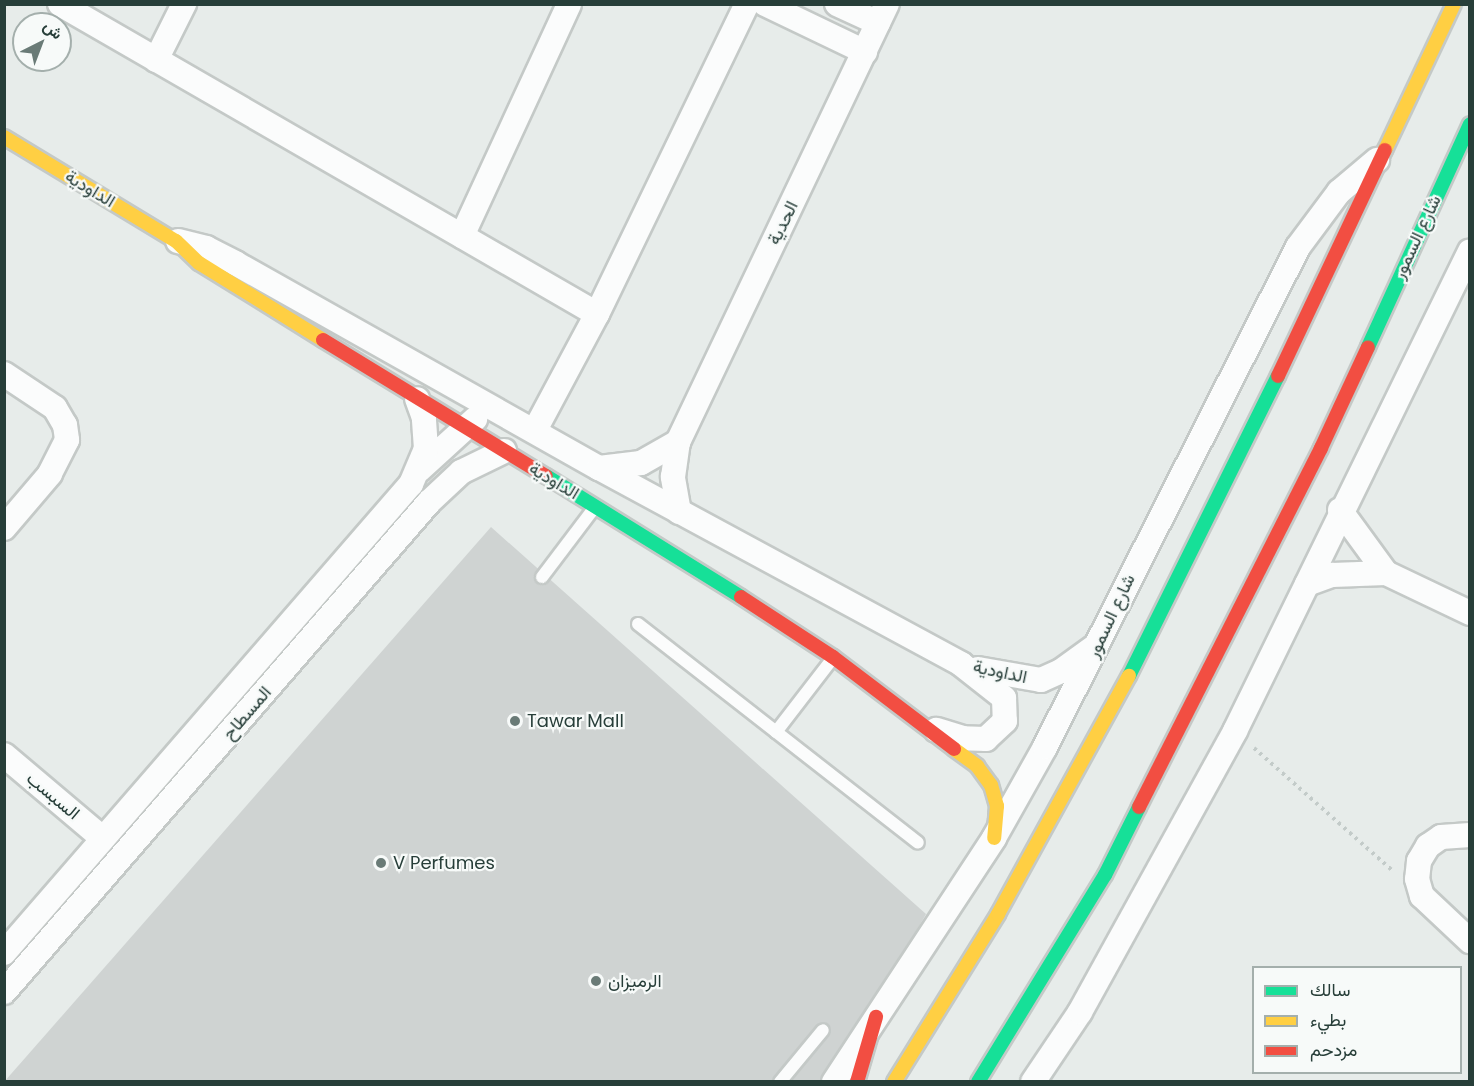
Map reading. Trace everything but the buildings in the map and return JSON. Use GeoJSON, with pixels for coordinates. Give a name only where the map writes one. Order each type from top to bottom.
{"type":"FeatureCollection","features":[{"type":"Feature","properties":{"kind":"main road","name":"شارع السمور"},"geometry":{"type":"LineString","coordinates":[[894,1082],[998,914],[1099,736],[1384,154],[1454,4]]}},
{"type":"Feature","properties":{"kind":"main road","name":"شارع السمور"},"geometry":{"type":"LineString","coordinates":[[978,1082],[1105,875],[1306,477],[1470,124]]}},
{"type":"Feature","properties":{"kind":"main road","name":"الداودية"},"geometry":{"type":"LineString","coordinates":[[4,137],[176,241],[208,269],[462,428],[596,506],[833,657],[977,765],[991,784],[997,806],[994,838]]}},
{"type":"Feature","properties":{"kind":"main road"},"geometry":{"type":"LineString","coordinates":[[857,1082],[876,1017]]}},
{"type":"Feature","properties":{"kind":"street"},"geometry":{"type":"LineString","coordinates":[[60,4],[597,314]]}},
{"type":"Feature","properties":{"kind":"street"},"geometry":{"type":"LineString","coordinates":[[156,60],[184,4]]}},
{"type":"Feature","properties":{"kind":"street"},"geometry":{"type":"LineString","coordinates":[[462,236],[569,4]]}},
{"type":"Feature","properties":{"kind":"street"},"geometry":{"type":"LineString","coordinates":[[535,430],[597,314],[747,4]]}},
{"type":"Feature","properties":{"kind":"street"},"geometry":{"type":"LineString","coordinates":[[765,4],[865,52]]}},
{"type":"Feature","properties":{"kind":"street"},"geometry":{"type":"LineString","coordinates":[[837,4],[883,14]]}},
{"type":"Feature","properties":{"kind":"street","name":"الحدية"},"geometry":{"type":"LineString","coordinates":[[679,512],[673,477],[678,442],[883,14]]}},
{"type":"Feature","properties":{"kind":"street","name":"شارع السمور"},"geometry":{"type":"LineString","coordinates":[[834,1082],[994,838],[1099,642],[1158,518],[1298,247],[1339,192],[1384,154]]}},
{"type":"Feature","properties":{"kind":"street","name":"الداودية"},"geometry":{"type":"LineString","coordinates":[[176,241],[206,248],[235,262],[499,409],[599,468],[961,664],[1004,698],[1005,721],[986,739],[963,738],[928,728]]}},
{"type":"Feature","properties":{"kind":"street"},"geometry":{"type":"LineString","coordinates":[[1033,1082],[1080,1012],[1235,731],[1307,584],[1340,510],[1470,251]]}},
{"type":"Feature","properties":{"kind":"street"},"geometry":{"type":"LineString","coordinates":[[4,374],[54,408],[65,425],[67,440],[50,474],[4,528]]}},
{"type":"Feature","properties":{"kind":"street"},"geometry":{"type":"LineString","coordinates":[[417,399],[426,435],[420,470]]}},
{"type":"Feature","properties":{"kind":"street","name":"المسطاح"},"geometry":{"type":"LineString","coordinates":[[4,952],[420,470],[462,428],[499,409]]}},
{"type":"Feature","properties":{"kind":"street"},"geometry":{"type":"LineString","coordinates":[[599,468],[641,463],[678,442]]}},
{"type":"Feature","properties":{"kind":"street","name":"المسطاح"},"geometry":{"type":"LineString","coordinates":[[4,992],[429,502],[461,472],[504,451]]}},
{"type":"Feature","properties":{"kind":"street"},"geometry":{"type":"LineString","coordinates":[[1340,510],[1386,573]]}},
{"type":"Feature","properties":{"kind":"street"},"geometry":{"type":"LineString","coordinates":[[1307,584],[1332,574],[1386,573],[1470,613]]}},
{"type":"Feature","properties":{"kind":"street","name":"الداودية"},"geometry":{"type":"LineString","coordinates":[[961,664],[1012,678],[1041,680],[1061,671],[1099,642]]}},
{"type":"Feature","properties":{"kind":"street","name":"السبسب"},"geometry":{"type":"LineString","coordinates":[[4,755],[101,837]]}},
{"type":"Feature","properties":{"kind":"street"},"geometry":{"type":"LineString","coordinates":[[1470,836],[1441,837],[1428,846],[1419,861],[1417,879],[1422,896],[1470,941]]}},
{"type":"Feature","properties":{"kind":"lane"},"geometry":{"type":"LineString","coordinates":[[542,577],[596,506]]}},
{"type":"Feature","properties":{"kind":"lane"},"geometry":{"type":"LineString","coordinates":[[638,624],[918,843]]}},
{"type":"Feature","properties":{"kind":"lane"},"geometry":{"type":"LineString","coordinates":[[776,732],[833,657]]}},
{"type":"Feature","properties":{"kind":"lane"},"geometry":{"type":"LineString","coordinates":[[780,1082],[824,1030]]}},
{"type":"Feature","properties":{"kind":"path"},"geometry":{"type":"LineString","coordinates":[[1235,731],[1422,896]]}},
{"type":"Feature","properties":{"kind":"traffic: fast"},"geometry":{"type":"LineString","coordinates":[[1368,347],[1470,124]]}},
{"type":"Feature","properties":{"kind":"traffic: fast"},"geometry":{"type":"LineString","coordinates":[[1129,676],[1278,376]]}},
{"type":"Feature","properties":{"kind":"traffic: fast"},"geometry":{"type":"LineString","coordinates":[[546,476],[741,597]]}},
{"type":"Feature","properties":{"kind":"traffic: fast"},"geometry":{"type":"LineString","coordinates":[[978,1082],[1105,875],[1139,807]]}},
{"type":"Feature","properties":{"kind":"traffic: slow"},"geometry":{"type":"LineString","coordinates":[[1385,150],[1454,4]]}},
{"type":"Feature","properties":{"kind":"traffic: slow"},"geometry":{"type":"LineString","coordinates":[[4,137],[176,241],[199,263],[323,340]]}},
{"type":"Feature","properties":{"kind":"traffic: slow"},"geometry":{"type":"LineString","coordinates":[[894,1082],[998,914],[1129,676]]}},
{"type":"Feature","properties":{"kind":"traffic: slow"},"geometry":{"type":"LineString","coordinates":[[954,749],[977,766],[991,785],[997,806],[994,838]]}},
{"type":"Feature","properties":{"kind":"traffic: jam"},"geometry":{"type":"LineString","coordinates":[[1278,376],[1385,150]]}},
{"type":"Feature","properties":{"kind":"traffic: jam"},"geometry":{"type":"LineString","coordinates":[[323,340],[546,476]]}},
{"type":"Feature","properties":{"kind":"traffic: jam"},"geometry":{"type":"LineString","coordinates":[[1139,807],[1321,448],[1368,347]]}},
{"type":"Feature","properties":{"kind":"traffic: jam"},"geometry":{"type":"LineString","coordinates":[[741,597],[833,657],[954,749]]}},
{"type":"Feature","properties":{"kind":"traffic: jam"},"geometry":{"type":"LineString","coordinates":[[857,1082],[876,1017]]}},
{"type":"Feature","properties":{"kind":"place","name":"Tawar Mall"},"geometry":{"type":"Point","coordinates":[515,721]}},
{"type":"Feature","properties":{"kind":"place","name":"V Perfumes"},"geometry":{"type":"Point","coordinates":[381,863]}},
{"type":"Feature","properties":{"kind":"place","name":"الرميزان"},"geometry":{"type":"Point","coordinates":[596,981]}}]}
